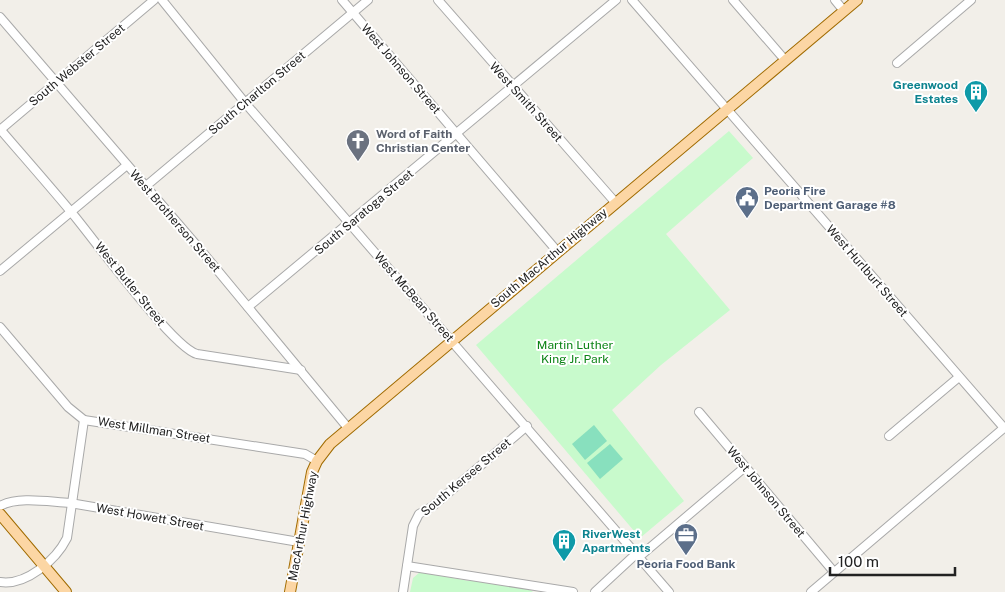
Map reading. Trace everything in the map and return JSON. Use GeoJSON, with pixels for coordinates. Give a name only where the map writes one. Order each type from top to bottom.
{"type":"FeatureCollection","features":[{"type":"Feature","properties":{"kind":"main road","name":"South MacArthur Highway"},"geometry":{"type":"LineString","coordinates":[[317,461],[348,428],[726,108],[857,0]]}},
{"type":"Feature","properties":{"kind":"main road","name":"MacArthur Highway"},"geometry":{"type":"LineString","coordinates":[[290,592],[310,478],[317,461]]}},
{"type":"Feature","properties":{"kind":"main road"},"geometry":{"type":"LineString","coordinates":[[0,514],[42,566],[66,592]]}},
{"type":"Feature","properties":{"kind":"street","name":"South Webster Street"},"geometry":{"type":"LineString","coordinates":[[0,130],[154,0]]}},
{"type":"Feature","properties":{"kind":"street","name":"West McBean Street"},"geometry":{"type":"LineString","coordinates":[[162,0],[246,104],[669,592]]}},
{"type":"Feature","properties":{"kind":"street","name":"West Johnson Street"},"geometry":{"type":"LineString","coordinates":[[342,0],[557,251]]}},
{"type":"Feature","properties":{"kind":"street","name":"South Charlton Street"},"geometry":{"type":"LineString","coordinates":[[146,186],[368,0]]}},
{"type":"Feature","properties":{"kind":"street","name":"West Smith Street"},"geometry":{"type":"LineString","coordinates":[[438,0],[512,87],[616,202]]}},
{"type":"Feature","properties":{"kind":"street","name":"South Saratoga Street"},"geometry":{"type":"LineString","coordinates":[[248,307],[350,224],[616,0]]}},
{"type":"Feature","properties":{"kind":"street","name":"West Hurlburt Street"},"geometry":{"type":"LineString","coordinates":[[632,0],[1004,428]]}},
{"type":"Feature","properties":{"kind":"street"},"geometry":{"type":"LineString","coordinates":[[733,0],[784,60]]}},
{"type":"Feature","properties":{"kind":"street"},"geometry":{"type":"LineString","coordinates":[[835,0],[844,11]]}},
{"type":"Feature","properties":{"kind":"street"},"geometry":{"type":"LineString","coordinates":[[897,63],[971,0]]}},
{"type":"Feature","properties":{"kind":"street","name":"West Brotherson Street"},"geometry":{"type":"LineString","coordinates":[[0,18],[146,186],[348,428]]}},
{"type":"Feature","properties":{"kind":"street","name":"West Butler Street"},"geometry":{"type":"LineString","coordinates":[[0,130],[71,211],[164,326],[187,350],[197,354],[301,370]]}},
{"type":"Feature","properties":{"kind":"street"},"geometry":{"type":"LineString","coordinates":[[0,271],[127,165]]}},
{"type":"Feature","properties":{"kind":"street","name":"West Millman Street"},"geometry":{"type":"LineString","coordinates":[[0,326],[68,407],[84,420],[305,454],[317,461]]}},
{"type":"Feature","properties":{"kind":"street"},"geometry":{"type":"LineString","coordinates":[[889,436],[959,377]]}},
{"type":"Feature","properties":{"kind":"street","name":"West Johnson Street"},"geometry":{"type":"LineString","coordinates":[[699,412],[834,572]]}},
{"type":"Feature","properties":{"kind":"street"},"geometry":{"type":"LineString","coordinates":[[0,582],[11,584],[19,581],[42,566],[61,550],[66,538],[84,420]]}},
{"type":"Feature","properties":{"kind":"street","name":"South Kersee Street"},"geometry":{"type":"LineString","coordinates":[[403,592],[413,526],[419,514],[433,506],[527,426]]}},
{"type":"Feature","properties":{"kind":"street"},"geometry":{"type":"LineString","coordinates":[[811,592],[1004,428]]}},
{"type":"Feature","properties":{"kind":"street"},"geometry":{"type":"LineString","coordinates":[[595,592],[745,467]]}},
{"type":"Feature","properties":{"kind":"street","name":"West Howett Street"},"geometry":{"type":"LineString","coordinates":[[0,506],[12,502],[70,503],[299,542]]}},
{"type":"Feature","properties":{"kind":"street"},"geometry":{"type":"LineString","coordinates":[[407,566],[573,592]]}},
{"type":"Feature","properties":{"kind":"green space","name":"Martin Luther King Jr. Park"},"geometry":{"type":"Polygon","coordinates":[[[729,131],[753,158],[666,234],[730,310],[661,365],[612,410],[684,501],[640,538],[476,345],[729,131]]]}},
{"type":"Feature","properties":{"kind":"green space"},"geometry":{"type":"Polygon","coordinates":[[[594,425],[607,441],[585,460],[572,444],[594,425]]]}},
{"type":"Feature","properties":{"kind":"green space"},"geometry":{"type":"Polygon","coordinates":[[[610,444],[623,459],[600,479],[587,463],[610,444]]]}},
{"type":"Feature","properties":{"kind":"green space"},"geometry":{"type":"Polygon","coordinates":[[[420,572],[469,581],[473,579],[528,588],[533,592],[410,592],[413,578],[420,572]]]}},
{"type":"Feature","properties":{"kind":"place","name":"Greenwood Estates"},"geometry":{"type":"Point","coordinates":[976,113]}},
{"type":"Feature","properties":{"kind":"place","name":"Word of Faith Christian Center"},"geometry":{"type":"Point","coordinates":[358,162]}},
{"type":"Feature","properties":{"kind":"place","name":"Peoria Fire Department Garage #8"},"geometry":{"type":"Point","coordinates":[747,219]}},
{"type":"Feature","properties":{"kind":"place","name":"Peoria Food Bank"},"geometry":{"type":"Point","coordinates":[686,556]}},
{"type":"Feature","properties":{"kind":"place","name":"RiverWest Apartments"},"geometry":{"type":"Point","coordinates":[564,562]}}]}
